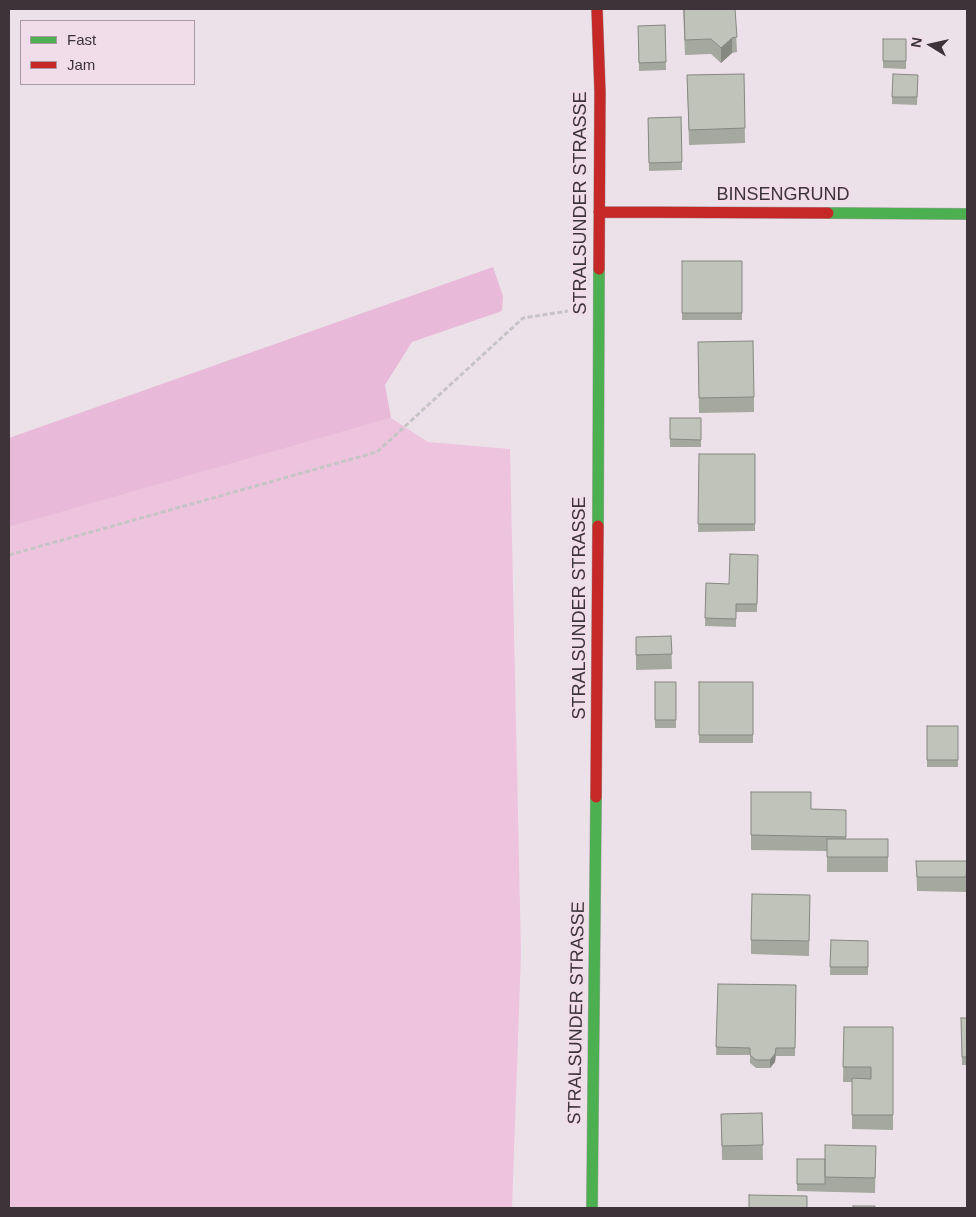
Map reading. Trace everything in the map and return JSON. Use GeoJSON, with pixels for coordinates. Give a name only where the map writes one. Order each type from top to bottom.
{"type":"FeatureCollection","features":[{"type":"Feature","properties":{"kind":"street","name":"STRALSUNDER STRASSE"},"geometry":{"type":"LineString","coordinates":[[592,1208],[598,678],[600,92],[597,9]]}},
{"type":"Feature","properties":{"kind":"street","name":"BINSENGRUND"},"geometry":{"type":"LineString","coordinates":[[599,212],[967,214]]}},
{"type":"Feature","properties":{"kind":"path"},"geometry":{"type":"LineString","coordinates":[[9,555],[377,452],[523,318],[598,306]]}},
{"type":"Feature","properties":{"kind":"shaded area"},"geometry":{"type":"Polygon","coordinates":[[[493,267],[503,296],[502,311],[412,342],[385,385],[391,418],[9,527],[9,438],[493,267]]]}},
{"type":"Feature","properties":{"kind":"shaded area"},"geometry":{"type":"Polygon","coordinates":[[[391,418],[428,442],[510,449],[521,953],[512,1208],[9,1208],[9,527],[391,418]]]}},
{"type":"Feature","properties":{"kind":"building"},"geometry":{"type":"Polygon","coordinates":[[[684,9],[735,9],[737,37],[732,38],[721,48],[711,39],[685,40],[684,9]]]}},
{"type":"Feature","properties":{"kind":"building"},"geometry":{"type":"Polygon","coordinates":[[[665,25],[666,62],[639,63],[638,26],[665,25]]]}},
{"type":"Feature","properties":{"kind":"building"},"geometry":{"type":"Polygon","coordinates":[[[883,39],[906,39],[906,61],[883,61],[883,39]]]}},
{"type":"Feature","properties":{"kind":"building"},"geometry":{"type":"Polygon","coordinates":[[[744,74],[745,128],[689,130],[687,75],[744,74]]]}},
{"type":"Feature","properties":{"kind":"building"},"geometry":{"type":"Polygon","coordinates":[[[893,74],[918,75],[917,97],[892,97],[893,74]]]}},
{"type":"Feature","properties":{"kind":"building"},"geometry":{"type":"Polygon","coordinates":[[[681,117],[682,162],[649,163],[648,118],[681,117]]]}},
{"type":"Feature","properties":{"kind":"building"},"geometry":{"type":"Polygon","coordinates":[[[682,261],[742,261],[742,313],[682,313],[682,261]]]}},
{"type":"Feature","properties":{"kind":"building"},"geometry":{"type":"Polygon","coordinates":[[[753,341],[754,397],[699,398],[698,342],[753,341]]]}},
{"type":"Feature","properties":{"kind":"building"},"geometry":{"type":"Polygon","coordinates":[[[670,418],[701,418],[701,440],[670,439],[670,418]]]}},
{"type":"Feature","properties":{"kind":"building"},"geometry":{"type":"Polygon","coordinates":[[[699,454],[755,454],[755,524],[698,524],[699,454]]]}},
{"type":"Feature","properties":{"kind":"building"},"geometry":{"type":"Polygon","coordinates":[[[730,554],[758,555],[757,604],[736,604],[736,619],[705,618],[706,583],[729,584],[730,554]]]}},
{"type":"Feature","properties":{"kind":"building"},"geometry":{"type":"Polygon","coordinates":[[[671,636],[672,654],[636,655],[636,637],[671,636]]]}},
{"type":"Feature","properties":{"kind":"building"},"geometry":{"type":"Polygon","coordinates":[[[655,682],[676,682],[676,720],[655,720],[655,682]]]}},
{"type":"Feature","properties":{"kind":"building"},"geometry":{"type":"Polygon","coordinates":[[[699,682],[753,682],[753,735],[699,735],[699,682]]]}},
{"type":"Feature","properties":{"kind":"building"},"geometry":{"type":"Polygon","coordinates":[[[927,726],[958,726],[958,760],[927,760],[927,726]]]}},
{"type":"Feature","properties":{"kind":"building"},"geometry":{"type":"Polygon","coordinates":[[[751,792],[811,792],[811,809],[846,810],[846,837],[751,835],[751,792]]]}},
{"type":"Feature","properties":{"kind":"building"},"geometry":{"type":"Polygon","coordinates":[[[827,839],[888,839],[888,857],[827,857],[827,839]]]}},
{"type":"Feature","properties":{"kind":"building"},"geometry":{"type":"Polygon","coordinates":[[[916,861],[967,861],[966,877],[917,877],[916,861]]]}},
{"type":"Feature","properties":{"kind":"building"},"geometry":{"type":"Polygon","coordinates":[[[752,894],[810,895],[809,941],[751,940],[752,894]]]}},
{"type":"Feature","properties":{"kind":"building"},"geometry":{"type":"Polygon","coordinates":[[[831,940],[868,941],[868,967],[830,967],[831,940]]]}},
{"type":"Feature","properties":{"kind":"building"},"geometry":{"type":"Polygon","coordinates":[[[718,984],[796,985],[795,1048],[776,1048],[775,1054],[770,1060],[756,1060],[750,1055],[750,1048],[716,1047],[718,984]]]}},
{"type":"Feature","properties":{"kind":"building"},"geometry":{"type":"Polygon","coordinates":[[[961,1018],[967,1018],[967,1057],[962,1057],[961,1018]]]}},
{"type":"Feature","properties":{"kind":"building"},"geometry":{"type":"Polygon","coordinates":[[[844,1027],[893,1027],[893,1115],[852,1115],[852,1078],[871,1079],[871,1067],[843,1067],[844,1027]]]}},
{"type":"Feature","properties":{"kind":"building"},"geometry":{"type":"Polygon","coordinates":[[[762,1113],[763,1145],[722,1146],[721,1114],[762,1113]]]}},
{"type":"Feature","properties":{"kind":"building"},"geometry":{"type":"Polygon","coordinates":[[[825,1145],[876,1146],[875,1178],[825,1177],[825,1145]]]}},
{"type":"Feature","properties":{"kind":"building"},"geometry":{"type":"Polygon","coordinates":[[[797,1159],[825,1159],[825,1184],[797,1184],[797,1159]]]}},
{"type":"Feature","properties":{"kind":"building"},"geometry":{"type":"Polygon","coordinates":[[[749,1195],[807,1196],[807,1208],[749,1208],[749,1195]]]}},
{"type":"Feature","properties":{"kind":"building"},"geometry":{"type":"Polygon","coordinates":[[[853,1206],[875,1206],[875,1208],[853,1208],[853,1206]]]}},
{"type":"Feature","properties":{"kind":"traffic: fast"},"geometry":{"type":"LineString","coordinates":[[828,213],[967,214]]}},
{"type":"Feature","properties":{"kind":"traffic: fast"},"geometry":{"type":"LineString","coordinates":[[598,526],[599,269]]}},
{"type":"Feature","properties":{"kind":"traffic: fast"},"geometry":{"type":"LineString","coordinates":[[592,1208],[596,797]]}},
{"type":"Feature","properties":{"kind":"traffic: jam"},"geometry":{"type":"LineString","coordinates":[[597,9],[600,92],[599,269]]}},
{"type":"Feature","properties":{"kind":"traffic: jam"},"geometry":{"type":"LineString","coordinates":[[599,212],[828,213]]}},
{"type":"Feature","properties":{"kind":"traffic: jam"},"geometry":{"type":"LineString","coordinates":[[596,797],[598,526]]}}]}
